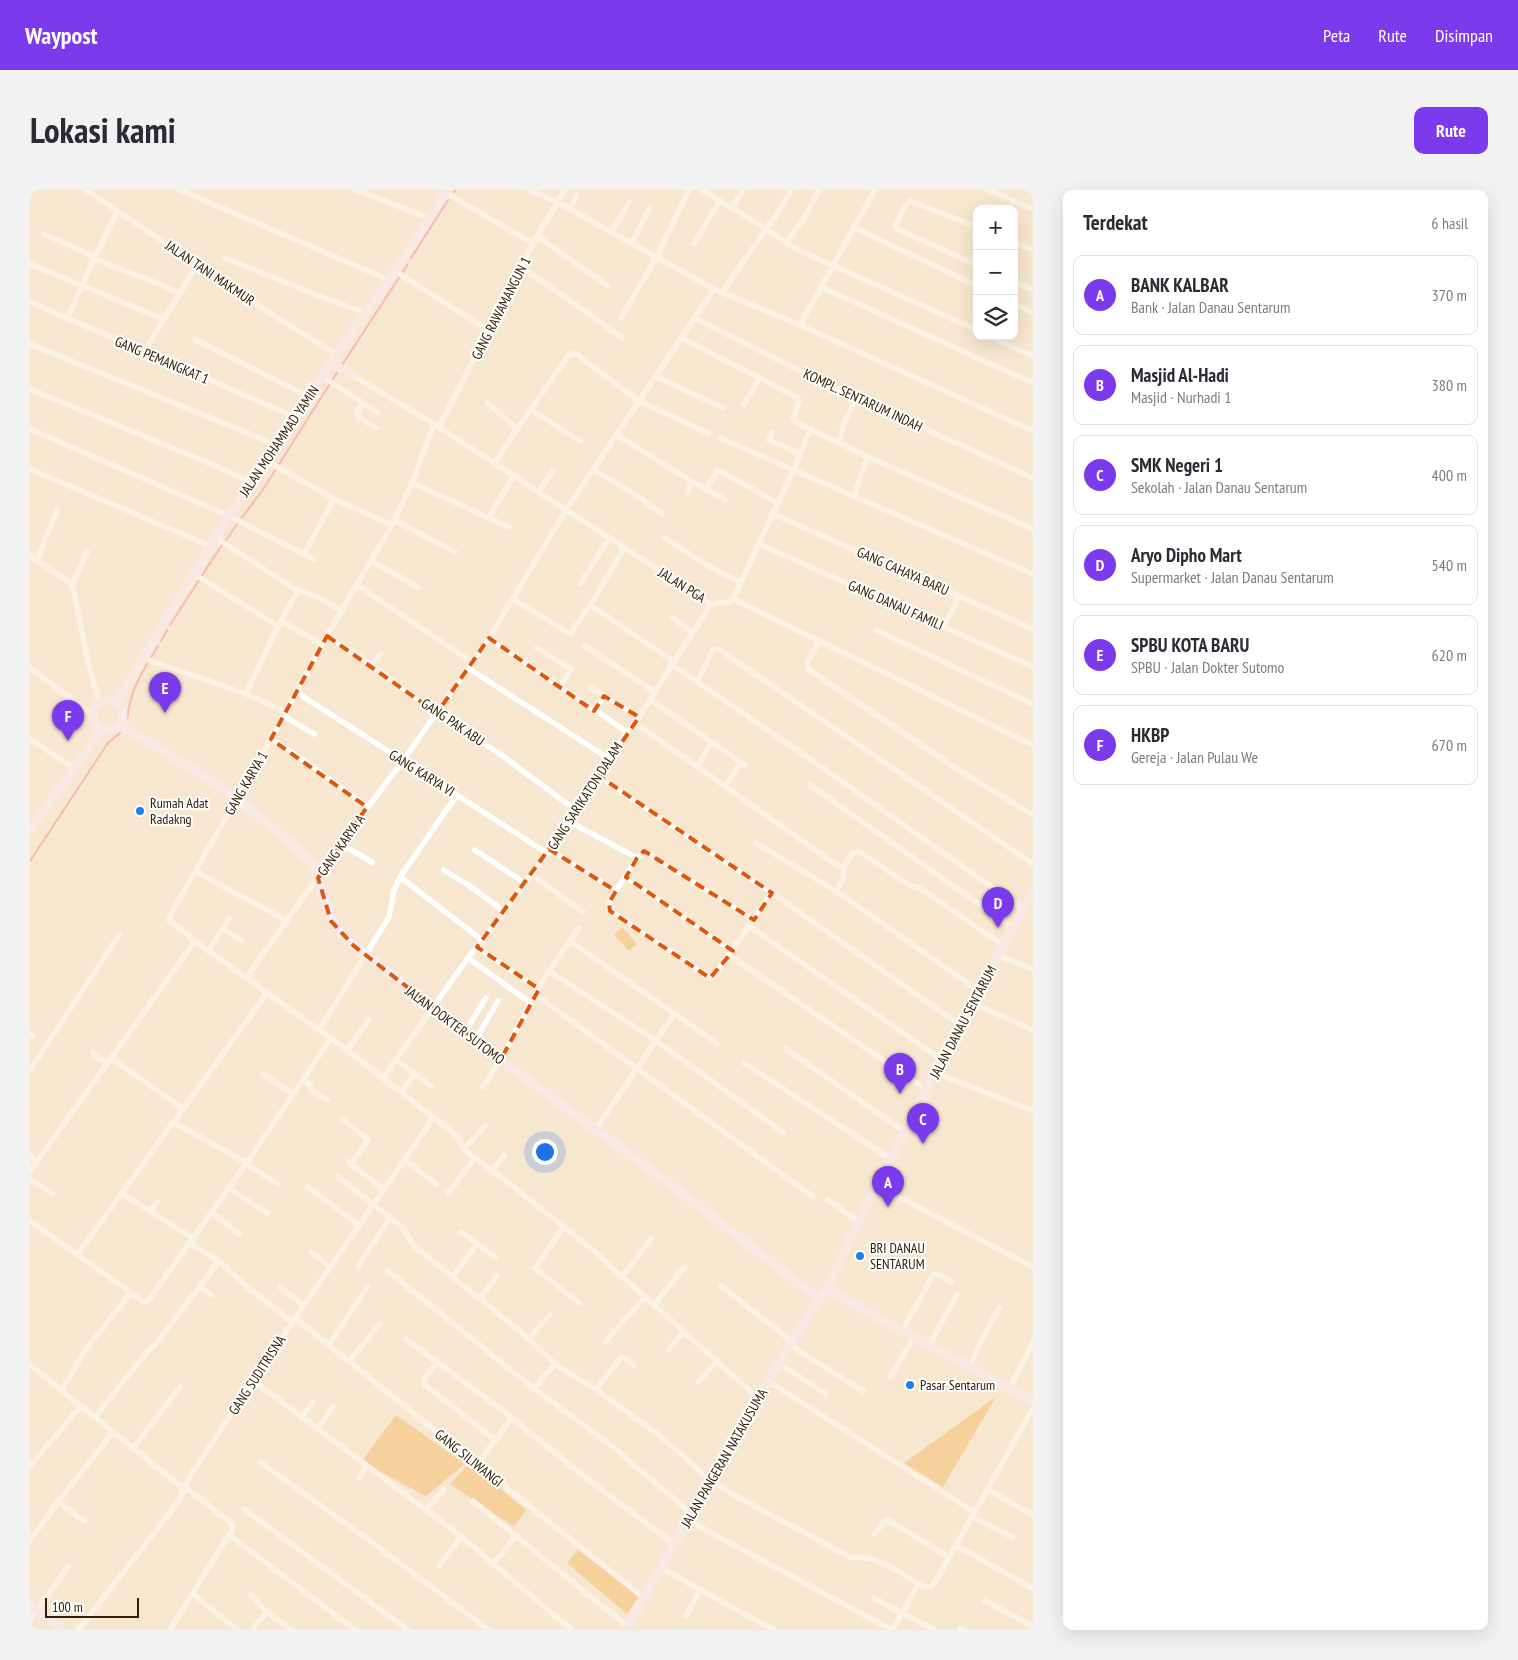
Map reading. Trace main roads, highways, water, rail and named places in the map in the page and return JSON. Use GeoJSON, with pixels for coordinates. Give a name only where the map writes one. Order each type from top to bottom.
{"type":"FeatureCollection","features":[{"type":"Feature","properties":{"kind":"waterway"},"geometry":{"type":"LineString","coordinates":[[411,258],[448,200]]}},
{"type":"Feature","properties":{"kind":"waterway"},"geometry":{"type":"LineString","coordinates":[[342,365],[408,264]]}},
{"type":"Feature","properties":{"kind":"waterway"},"geometry":{"type":"LineString","coordinates":[[241,519],[262,491],[338,371]]}},
{"type":"Feature","properties":{"kind":"waterway"},"geometry":{"type":"LineString","coordinates":[[170,625],[238,523]]}},
{"type":"Feature","properties":{"kind":"waterway"},"geometry":{"type":"LineString","coordinates":[[161,641],[167,630]]}},
{"type":"Feature","properties":{"kind":"waterway"},"geometry":{"type":"LineString","coordinates":[[127,719],[134,689],[158,646]]}},
{"type":"Feature","properties":{"kind":"waterway"},"geometry":{"type":"LineString","coordinates":[[30,861],[108,743],[120,733]]}},
{"type":"Feature","properties":{"kind":"place","name":"SPBU KOTA BARU"},"geometry":{"type":"Point","coordinates":[165,713]}},
{"type":"Feature","properties":{"kind":"place","name":"HKBP"},"geometry":{"type":"Point","coordinates":[68,741]}},
{"type":"Feature","properties":{"kind":"place","name":"Rumah Adat Radakng"},"geometry":{"type":"Point","coordinates":[140,811]}},
{"type":"Feature","properties":{"kind":"place","name":"Aryo Dipho Mart"},"geometry":{"type":"Point","coordinates":[998,928]}},
{"type":"Feature","properties":{"kind":"place","name":"Masjid Al-Hadi"},"geometry":{"type":"Point","coordinates":[900,1094]}},
{"type":"Feature","properties":{"kind":"place","name":"SMK Negeri 1"},"geometry":{"type":"Point","coordinates":[923,1144]}},
{"type":"Feature","properties":{"kind":"place","name":"BANK KALBAR"},"geometry":{"type":"Point","coordinates":[888,1207]}},
{"type":"Feature","properties":{"kind":"place","name":"BRI DANAU SENTARUM"},"geometry":{"type":"Point","coordinates":[860,1256]}},
{"type":"Feature","properties":{"kind":"place","name":"Pasar Sentarum"},"geometry":{"type":"Point","coordinates":[910,1385]}}]}
